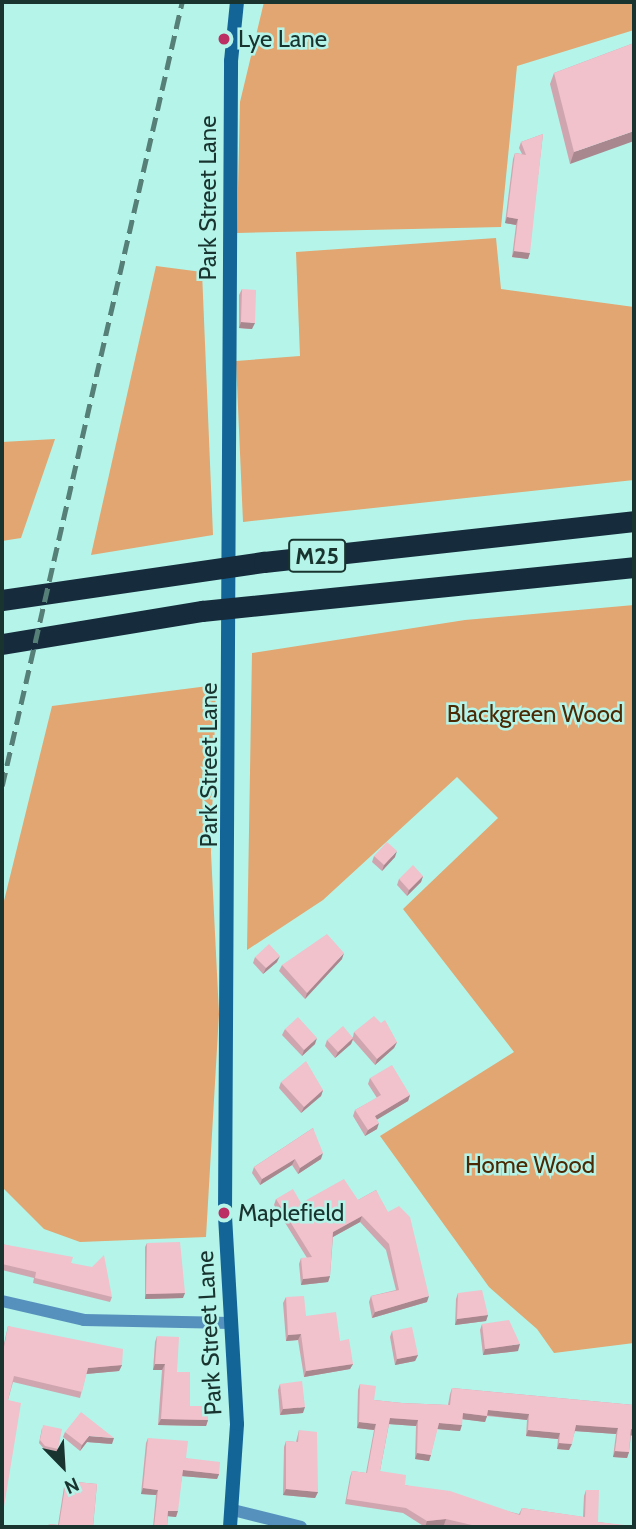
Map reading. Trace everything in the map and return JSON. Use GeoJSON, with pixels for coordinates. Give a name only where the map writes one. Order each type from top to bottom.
{"type":"FeatureCollection","features":[{"type":"Feature","properties":{"kind":"highway","name":"M25"},"geometry":{"type":"LineString","coordinates":[[2,600],[264,562],[634,521]]}},
{"type":"Feature","properties":{"kind":"highway","name":"M25"},"geometry":{"type":"LineString","coordinates":[[2,644],[202,611],[634,567]]}},
{"type":"Feature","properties":{"kind":"street","name":"Park Street Lane"},"geometry":{"type":"LineString","coordinates":[[230,1527],[237,1424],[225,1217],[233,637],[230,538],[231,74],[237,2]]}},
{"type":"Feature","properties":{"kind":"street"},"geometry":{"type":"LineString","coordinates":[[3,1306],[84,1320],[231,1323]]}},
{"type":"Feature","properties":{"kind":"street"},"geometry":{"type":"LineString","coordinates":[[233,1510],[301,1527]]}},
{"type":"Feature","properties":{"kind":"green space"},"geometry":{"type":"Polygon","coordinates":[[[264,2],[634,2],[634,30],[517,66],[501,227],[237,233],[240,102],[264,2]]]}},
{"type":"Feature","properties":{"kind":"green space"},"geometry":{"type":"Polygon","coordinates":[[[496,238],[501,289],[634,307],[634,480],[243,522],[236,361],[300,356],[296,252],[496,238]]]}},
{"type":"Feature","properties":{"kind":"green space"},"geometry":{"type":"Polygon","coordinates":[[[156,266],[202,272],[213,535],[91,555],[156,266]]]}},
{"type":"Feature","properties":{"kind":"green space"},"geometry":{"type":"Polygon","coordinates":[[[55,439],[21,538],[2,541],[2,442],[55,439]]]}},
{"type":"Feature","properties":{"kind":"green space","name":"Blackgreen Wood"},"geometry":{"type":"Polygon","coordinates":[[[634,605],[634,1343],[554,1353],[537,1329],[489,1287],[380,1136],[514,1052],[403,909],[498,818],[457,777],[323,900],[247,950],[252,653],[465,620],[634,605]]]}},
{"type":"Feature","properties":{"kind":"green space"},"geometry":{"type":"Polygon","coordinates":[[[216,685],[211,853],[219,1014],[206,1237],[80,1242],[44,1229],[2,1187],[2,909],[52,706],[216,685]]]}},
{"type":"Feature","properties":{"kind":"building"},"geometry":{"type":"Polygon","coordinates":[[[634,43],[634,131],[574,152],[554,73],[634,43]]]}},
{"type":"Feature","properties":{"kind":"building"},"geometry":{"type":"Polygon","coordinates":[[[543,134],[530,253],[514,251],[518,219],[507,217],[515,153],[526,155],[521,142],[543,134]]]}},
{"type":"Feature","properties":{"kind":"building"},"geometry":{"type":"Polygon","coordinates":[[[242,289],[256,290],[255,323],[241,322],[242,289]]]}},
{"type":"Feature","properties":{"kind":"building"},"geometry":{"type":"Polygon","coordinates":[[[387,842],[397,851],[384,865],[374,856],[387,842]]]}},
{"type":"Feature","properties":{"kind":"building"},"geometry":{"type":"Polygon","coordinates":[[[413,865],[423,876],[409,890],[399,879],[413,865]]]}},
{"type":"Feature","properties":{"kind":"building"},"geometry":{"type":"Polygon","coordinates":[[[327,934],[344,953],[307,993],[282,965],[327,934]]]}},
{"type":"Feature","properties":{"kind":"building"},"geometry":{"type":"Polygon","coordinates":[[[269,944],[280,956],[266,968],[255,957],[269,944]]]}},
{"type":"Feature","properties":{"kind":"building"},"geometry":{"type":"Polygon","coordinates":[[[374,1016],[381,1023],[385,1020],[397,1042],[377,1059],[354,1032],[374,1016]]]}},
{"type":"Feature","properties":{"kind":"building"},"geometry":{"type":"Polygon","coordinates":[[[298,1017],[317,1038],[304,1050],[285,1029],[298,1017]]]}},
{"type":"Feature","properties":{"kind":"building"},"geometry":{"type":"Polygon","coordinates":[[[343,1026],[353,1038],[338,1052],[327,1040],[343,1026]]]}},
{"type":"Feature","properties":{"kind":"building"},"geometry":{"type":"Polygon","coordinates":[[[306,1061],[323,1090],[304,1107],[281,1082],[306,1061]]]}},
{"type":"Feature","properties":{"kind":"building"},"geometry":{"type":"Polygon","coordinates":[[[392,1065],[410,1095],[375,1116],[379,1123],[368,1130],[355,1110],[381,1095],[370,1078],[392,1065]]]}},
{"type":"Feature","properties":{"kind":"building"},"geometry":{"type":"Polygon","coordinates":[[[313,1128],[323,1153],[300,1168],[295,1159],[262,1179],[254,1167],[313,1128]]]}},
{"type":"Feature","properties":{"kind":"building"},"geometry":{"type":"Polygon","coordinates":[[[344,1179],[358,1200],[376,1190],[388,1212],[399,1206],[410,1217],[429,1296],[375,1312],[371,1296],[399,1290],[389,1244],[362,1216],[333,1232],[330,1276],[303,1279],[301,1258],[312,1257],[276,1199],[293,1189],[301,1203],[344,1179]]]}},
{"type":"Feature","properties":{"kind":"building"},"geometry":{"type":"Polygon","coordinates":[[[180,1242],[185,1293],[146,1294],[147,1243],[180,1242]]]}},
{"type":"Feature","properties":{"kind":"building"},"geometry":{"type":"Polygon","coordinates":[[[2,1244],[73,1257],[71,1263],[92,1267],[104,1255],[112,1297],[35,1278],[36,1272],[2,1264],[2,1244]]]}},
{"type":"Feature","properties":{"kind":"building"},"geometry":{"type":"Polygon","coordinates":[[[482,1290],[488,1315],[457,1319],[458,1293],[482,1290]]]}},
{"type":"Feature","properties":{"kind":"building"},"geometry":{"type":"Polygon","coordinates":[[[304,1296],[306,1316],[336,1312],[340,1341],[349,1339],[353,1364],[306,1371],[301,1334],[288,1335],[286,1297],[304,1296]]]}},
{"type":"Feature","properties":{"kind":"building"},"geometry":{"type":"Polygon","coordinates":[[[509,1320],[520,1344],[485,1349],[482,1324],[509,1320]]]}},
{"type":"Feature","properties":{"kind":"building"},"geometry":{"type":"Polygon","coordinates":[[[8,1326],[123,1349],[122,1365],[88,1368],[82,1392],[14,1376],[8,1400],[21,1403],[2,1519],[2,1357],[8,1326]]]}},
{"type":"Feature","properties":{"kind":"building"},"geometry":{"type":"Polygon","coordinates":[[[412,1327],[418,1355],[397,1359],[392,1331],[412,1327]]]}},
{"type":"Feature","properties":{"kind":"building"},"geometry":{"type":"Polygon","coordinates":[[[157,1336],[179,1337],[177,1372],[190,1372],[190,1406],[208,1406],[208,1420],[161,1419],[165,1364],[155,1364],[157,1336]]]}},
{"type":"Feature","properties":{"kind":"building"},"geometry":{"type":"Polygon","coordinates":[[[302,1381],[305,1407],[283,1409],[280,1384],[302,1381]]]}},
{"type":"Feature","properties":{"kind":"building"},"geometry":{"type":"Polygon","coordinates":[[[360,1384],[376,1386],[374,1400],[402,1403],[450,1405],[452,1388],[634,1405],[634,1430],[631,1429],[629,1452],[615,1451],[618,1428],[576,1425],[572,1444],[559,1443],[560,1433],[528,1430],[529,1414],[488,1410],[487,1416],[463,1413],[462,1425],[439,1423],[431,1455],[417,1453],[418,1420],[390,1418],[380,1471],[406,1475],[405,1485],[450,1491],[520,1515],[522,1508],[585,1517],[586,1490],[599,1490],[598,1522],[634,1527],[476,1527],[446,1519],[427,1521],[406,1508],[347,1499],[352,1471],[367,1473],[376,1424],[359,1422],[360,1384]]]}},
{"type":"Feature","properties":{"kind":"building"},"geometry":{"type":"Polygon","coordinates":[[[81,1412],[114,1438],[89,1436],[82,1445],[65,1432],[81,1412]]]}},
{"type":"Feature","properties":{"kind":"building"},"geometry":{"type":"Polygon","coordinates":[[[43,1425],[62,1429],[58,1449],[45,1446],[40,1440],[43,1425]]]}},
{"type":"Feature","properties":{"kind":"building"},"geometry":{"type":"Polygon","coordinates":[[[299,1430],[317,1432],[318,1492],[286,1489],[286,1441],[298,1442],[299,1430]]]}},
{"type":"Feature","properties":{"kind":"building"},"geometry":{"type":"Polygon","coordinates":[[[148,1438],[188,1441],[186,1458],[220,1462],[219,1474],[183,1470],[178,1511],[168,1511],[167,1527],[154,1527],[158,1490],[143,1488],[148,1438]]]}},
{"type":"Feature","properties":{"kind":"building"},"geometry":{"type":"Polygon","coordinates":[[[66,1481],[97,1484],[93,1526],[49,1527],[49,1524],[59,1525],[66,1481]]]}},
{"type":"Feature","properties":{"kind":"railway"},"geometry":{"type":"LineString","coordinates":[[2,786],[182,2]]}},
{"type":"Feature","properties":{"kind":"place","name":"Lye Lane"},"geometry":{"type":"Point","coordinates":[224,39]}},
{"type":"Feature","properties":{"kind":"place","name":"Maplefield"},"geometry":{"type":"Point","coordinates":[224,1213]}},
{"type":"Feature","properties":{"kind":"park label","name":"Home Wood"},"geometry":{"type":"Point","coordinates":[530,1165]}}]}
